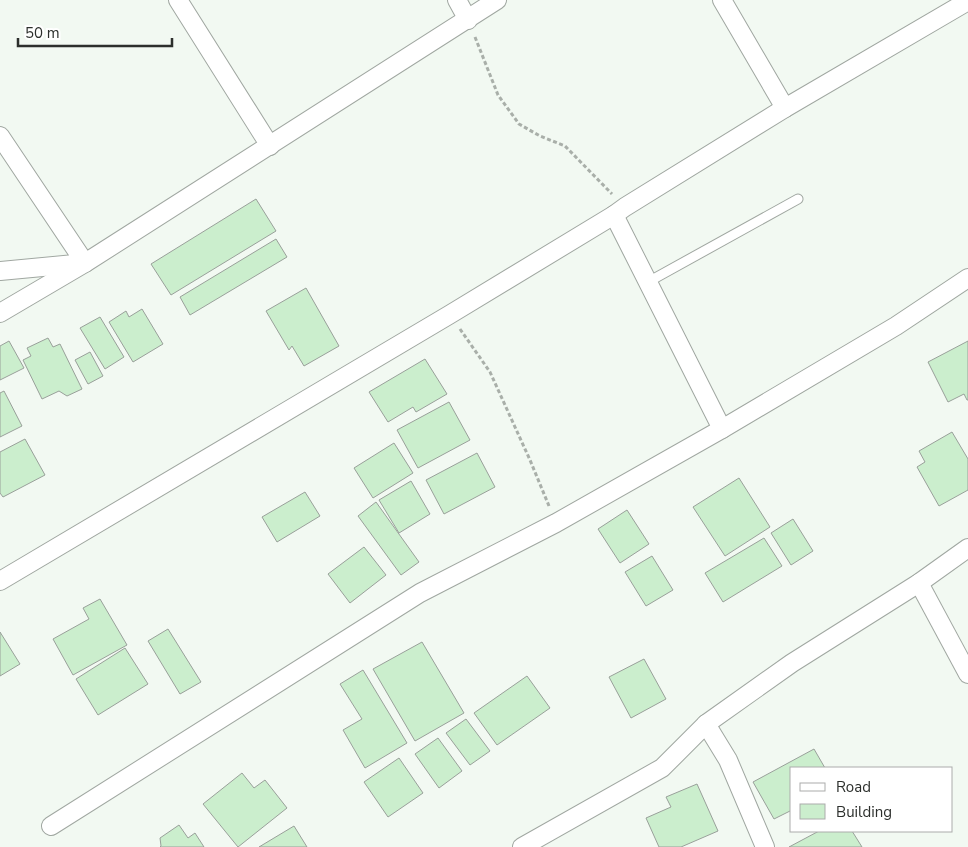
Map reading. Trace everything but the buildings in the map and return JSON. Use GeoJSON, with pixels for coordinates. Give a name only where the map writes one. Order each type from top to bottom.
{"type":"FeatureCollection","features":[{"type":"Feature","properties":{"kind":"street"},"geometry":{"type":"LineString","coordinates":[[178,0],[270,146]]}},
{"type":"Feature","properties":{"kind":"street"},"geometry":{"type":"LineString","coordinates":[[457,0],[468,20]]}},
{"type":"Feature","properties":{"kind":"street"},"geometry":{"type":"LineString","coordinates":[[0,313],[85,263],[497,0]]}},
{"type":"Feature","properties":{"kind":"street"},"geometry":{"type":"LineString","coordinates":[[722,0],[785,108]]}},
{"type":"Feature","properties":{"kind":"street"},"geometry":{"type":"LineString","coordinates":[[0,581],[450,315],[785,108],[968,1]]}},
{"type":"Feature","properties":{"kind":"street"},"geometry":{"type":"LineString","coordinates":[[0,136],[85,263]]}},
{"type":"Feature","properties":{"kind":"street"},"geometry":{"type":"LineString","coordinates":[[619,211],[648,282],[722,429]]}},
{"type":"Feature","properties":{"kind":"street"},"geometry":{"type":"LineString","coordinates":[[0,271],[85,263]]}},
{"type":"Feature","properties":{"kind":"street"},"geometry":{"type":"LineString","coordinates":[[51,826],[420,593],[556,523],[722,429],[896,326],[968,278]]}},
{"type":"Feature","properties":{"kind":"street"},"geometry":{"type":"LineString","coordinates":[[522,847],[662,768],[706,724],[792,664],[919,583],[968,548]]}},
{"type":"Feature","properties":{"kind":"street"},"geometry":{"type":"LineString","coordinates":[[919,583],[968,674]]}},
{"type":"Feature","properties":{"kind":"street"},"geometry":{"type":"LineString","coordinates":[[706,724],[728,760],[765,847]]}},
{"type":"Feature","properties":{"kind":"lane"},"geometry":{"type":"LineString","coordinates":[[648,282],[798,199]]}},
{"type":"Feature","properties":{"kind":"path"},"geometry":{"type":"LineString","coordinates":[[468,20],[498,95],[519,124],[540,136],[565,146],[619,211]]}},
{"type":"Feature","properties":{"kind":"path"},"geometry":{"type":"LineString","coordinates":[[450,315],[490,372],[556,523]]}}]}
